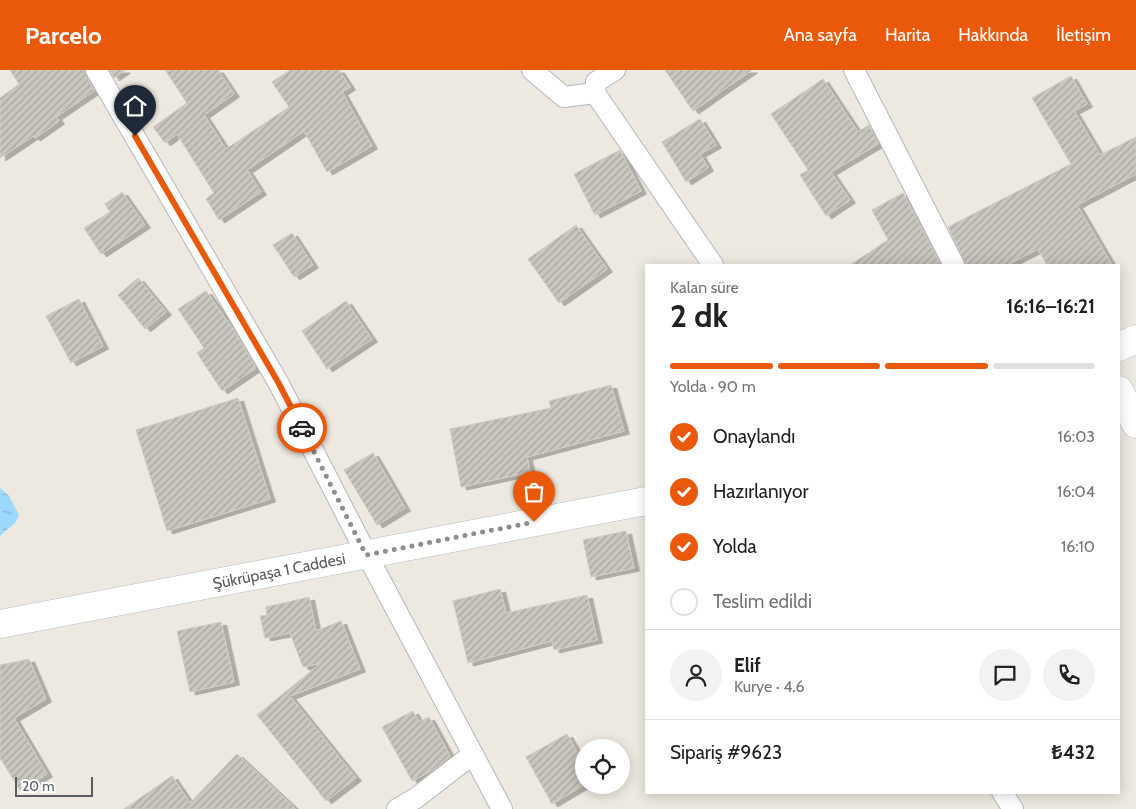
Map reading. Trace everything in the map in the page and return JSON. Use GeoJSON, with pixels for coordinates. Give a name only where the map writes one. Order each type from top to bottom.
{"type":"FeatureCollection","features":[{"type":"Feature","properties":{"kind":"main road"},"geometry":{"type":"LineString","coordinates":[[1120,347],[1136,339]]}},
{"type":"Feature","properties":{"kind":"main road"},"geometry":{"type":"LineString","coordinates":[[1120,392],[1136,424]]}},
{"type":"Feature","properties":{"kind":"main road","name":"Şükrüpaşa 1 Caddesi"},"geometry":{"type":"LineString","coordinates":[[0,624],[645,501]]}},
{"type":"Feature","properties":{"kind":"street"},"geometry":{"type":"LineString","coordinates":[[96,70],[278,382],[366,555],[502,809]]}},
{"type":"Feature","properties":{"kind":"street"},"geometry":{"type":"LineString","coordinates":[[532,70],[564,97],[595,93]]}},
{"type":"Feature","properties":{"kind":"street"},"geometry":{"type":"LineString","coordinates":[[615,70],[596,82],[595,93],[713,264]]}},
{"type":"Feature","properties":{"kind":"street"},"geometry":{"type":"LineString","coordinates":[[854,70],[953,264]]}},
{"type":"Feature","properties":{"kind":"street"},"geometry":{"type":"LineString","coordinates":[[397,809],[416,798],[473,754]]}},
{"type":"Feature","properties":{"kind":"street"},"geometry":{"type":"LineString","coordinates":[[1003,794],[1013,809]]}},
{"type":"Feature","properties":{"kind":"water"},"geometry":{"type":"Polygon","coordinates":[[[0,488],[9,496],[19,515],[15,523],[0,536],[0,488]]]}},
{"type":"Feature","properties":{"kind":"building"},"geometry":{"type":"Polygon","coordinates":[[[10,70],[84,70],[94,91],[56,117],[59,121],[35,138],[33,136],[0,158],[0,98],[19,84],[10,70]]]}},
{"type":"Feature","properties":{"kind":"building"},"geometry":{"type":"Polygon","coordinates":[[[110,70],[125,70],[114,78],[110,70]]]}},
{"type":"Feature","properties":{"kind":"building"},"geometry":{"type":"Polygon","coordinates":[[[165,70],[218,70],[234,94],[204,115],[226,149],[289,107],[272,82],[290,70],[339,70],[350,87],[342,92],[372,146],[327,172],[304,131],[247,170],[261,192],[219,220],[206,199],[214,193],[177,134],[165,143],[153,127],[187,103],[165,70]]]}},
{"type":"Feature","properties":{"kind":"building"},"geometry":{"type":"Polygon","coordinates":[[[665,70],[752,70],[693,111],[665,70]]]}},
{"type":"Feature","properties":{"kind":"building"},"geometry":{"type":"Polygon","coordinates":[[[1071,76],[1087,104],[1074,111],[1100,155],[1136,137],[1136,174],[1077,205],[1111,264],[1046,264],[1038,249],[1009,264],[966,264],[948,227],[1071,164],[1032,98],[1071,76]]]}},
{"type":"Feature","properties":{"kind":"building"},"geometry":{"type":"Polygon","coordinates":[[[823,79],[858,132],[869,125],[878,144],[831,172],[850,200],[826,216],[800,175],[808,170],[771,114],[823,79]]]}},
{"type":"Feature","properties":{"kind":"building"},"geometry":{"type":"Polygon","coordinates":[[[700,119],[716,145],[700,154],[708,168],[686,182],[662,142],[700,119]]]}},
{"type":"Feature","properties":{"kind":"building"},"geometry":{"type":"Polygon","coordinates":[[[620,150],[641,191],[595,215],[574,174],[620,150]]]}},
{"type":"Feature","properties":{"kind":"building"},"geometry":{"type":"Polygon","coordinates":[[[122,192],[145,225],[101,254],[84,228],[110,212],[105,204],[122,192]]]}},
{"type":"Feature","properties":{"kind":"building"},"geometry":{"type":"Polygon","coordinates":[[[903,193],[940,264],[852,264],[888,240],[872,210],[903,193]]]}},
{"type":"Feature","properties":{"kind":"building"},"geometry":{"type":"Polygon","coordinates":[[[576,225],[607,269],[559,303],[528,259],[576,225]]]}},
{"type":"Feature","properties":{"kind":"building"},"geometry":{"type":"Polygon","coordinates":[[[292,233],[313,265],[294,277],[273,245],[292,233]]]}},
{"type":"Feature","properties":{"kind":"building"},"geometry":{"type":"Polygon","coordinates":[[[138,278],[166,312],[145,329],[118,295],[138,278]]]}},
{"type":"Feature","properties":{"kind":"building"},"geometry":{"type":"Polygon","coordinates":[[[206,291],[233,329],[256,368],[222,391],[197,353],[204,348],[178,309],[206,291]]]}},
{"type":"Feature","properties":{"kind":"building"},"geometry":{"type":"Polygon","coordinates":[[[79,299],[103,346],[71,363],[46,316],[79,299]]]}},
{"type":"Feature","properties":{"kind":"building"},"geometry":{"type":"Polygon","coordinates":[[[346,301],[372,339],[327,369],[302,331],[346,301]]]}},
{"type":"Feature","properties":{"kind":"building"},"geometry":{"type":"Polygon","coordinates":[[[611,385],[624,431],[527,457],[530,472],[461,487],[450,429],[551,408],[549,401],[611,385]]]}},
{"type":"Feature","properties":{"kind":"building"},"geometry":{"type":"Polygon","coordinates":[[[238,398],[270,499],[167,531],[136,430],[238,398]]]}},
{"type":"Feature","properties":{"kind":"building"},"geometry":{"type":"Polygon","coordinates":[[[373,453],[405,508],[377,525],[344,470],[373,453]]]}},
{"type":"Feature","properties":{"kind":"building"},"geometry":{"type":"Polygon","coordinates":[[[626,531],[634,568],[591,577],[583,540],[626,531]]]}},
{"type":"Feature","properties":{"kind":"building"},"geometry":{"type":"Polygon","coordinates":[[[500,589],[506,613],[587,595],[597,640],[554,650],[552,641],[468,663],[453,601],[500,589]]]}},
{"type":"Feature","properties":{"kind":"building"},"geometry":{"type":"Polygon","coordinates":[[[309,597],[316,631],[341,621],[360,669],[290,696],[356,778],[326,801],[257,715],[321,663],[303,667],[290,633],[265,638],[260,616],[267,615],[266,607],[309,597]]]}},
{"type":"Feature","properties":{"kind":"building"},"geometry":{"type":"Polygon","coordinates":[[[221,622],[234,682],[190,692],[177,631],[221,622]]]}},
{"type":"Feature","properties":{"kind":"building"},"geometry":{"type":"Polygon","coordinates":[[[29,659],[46,699],[14,718],[47,774],[20,790],[0,758],[0,665],[29,659]]]}},
{"type":"Feature","properties":{"kind":"building"},"geometry":{"type":"Polygon","coordinates":[[[413,711],[419,722],[429,717],[450,756],[434,769],[412,781],[382,727],[413,711]]]}},
{"type":"Feature","properties":{"kind":"building"},"geometry":{"type":"Polygon","coordinates":[[[567,734],[575,748],[575,790],[552,804],[526,757],[567,734]]]}},
{"type":"Feature","properties":{"kind":"building"},"geometry":{"type":"Polygon","coordinates":[[[237,754],[296,809],[124,809],[172,776],[190,803],[237,754]]]}},
{"type":"Feature","properties":{"kind":"way so far"},"geometry":{"type":"LineString","coordinates":[[302,428],[366,555],[534,522]]}},
{"type":"Feature","properties":{"kind":"route"},"geometry":{"type":"LineString","coordinates":[[135,136],[278,382],[302,428]]}}]}
